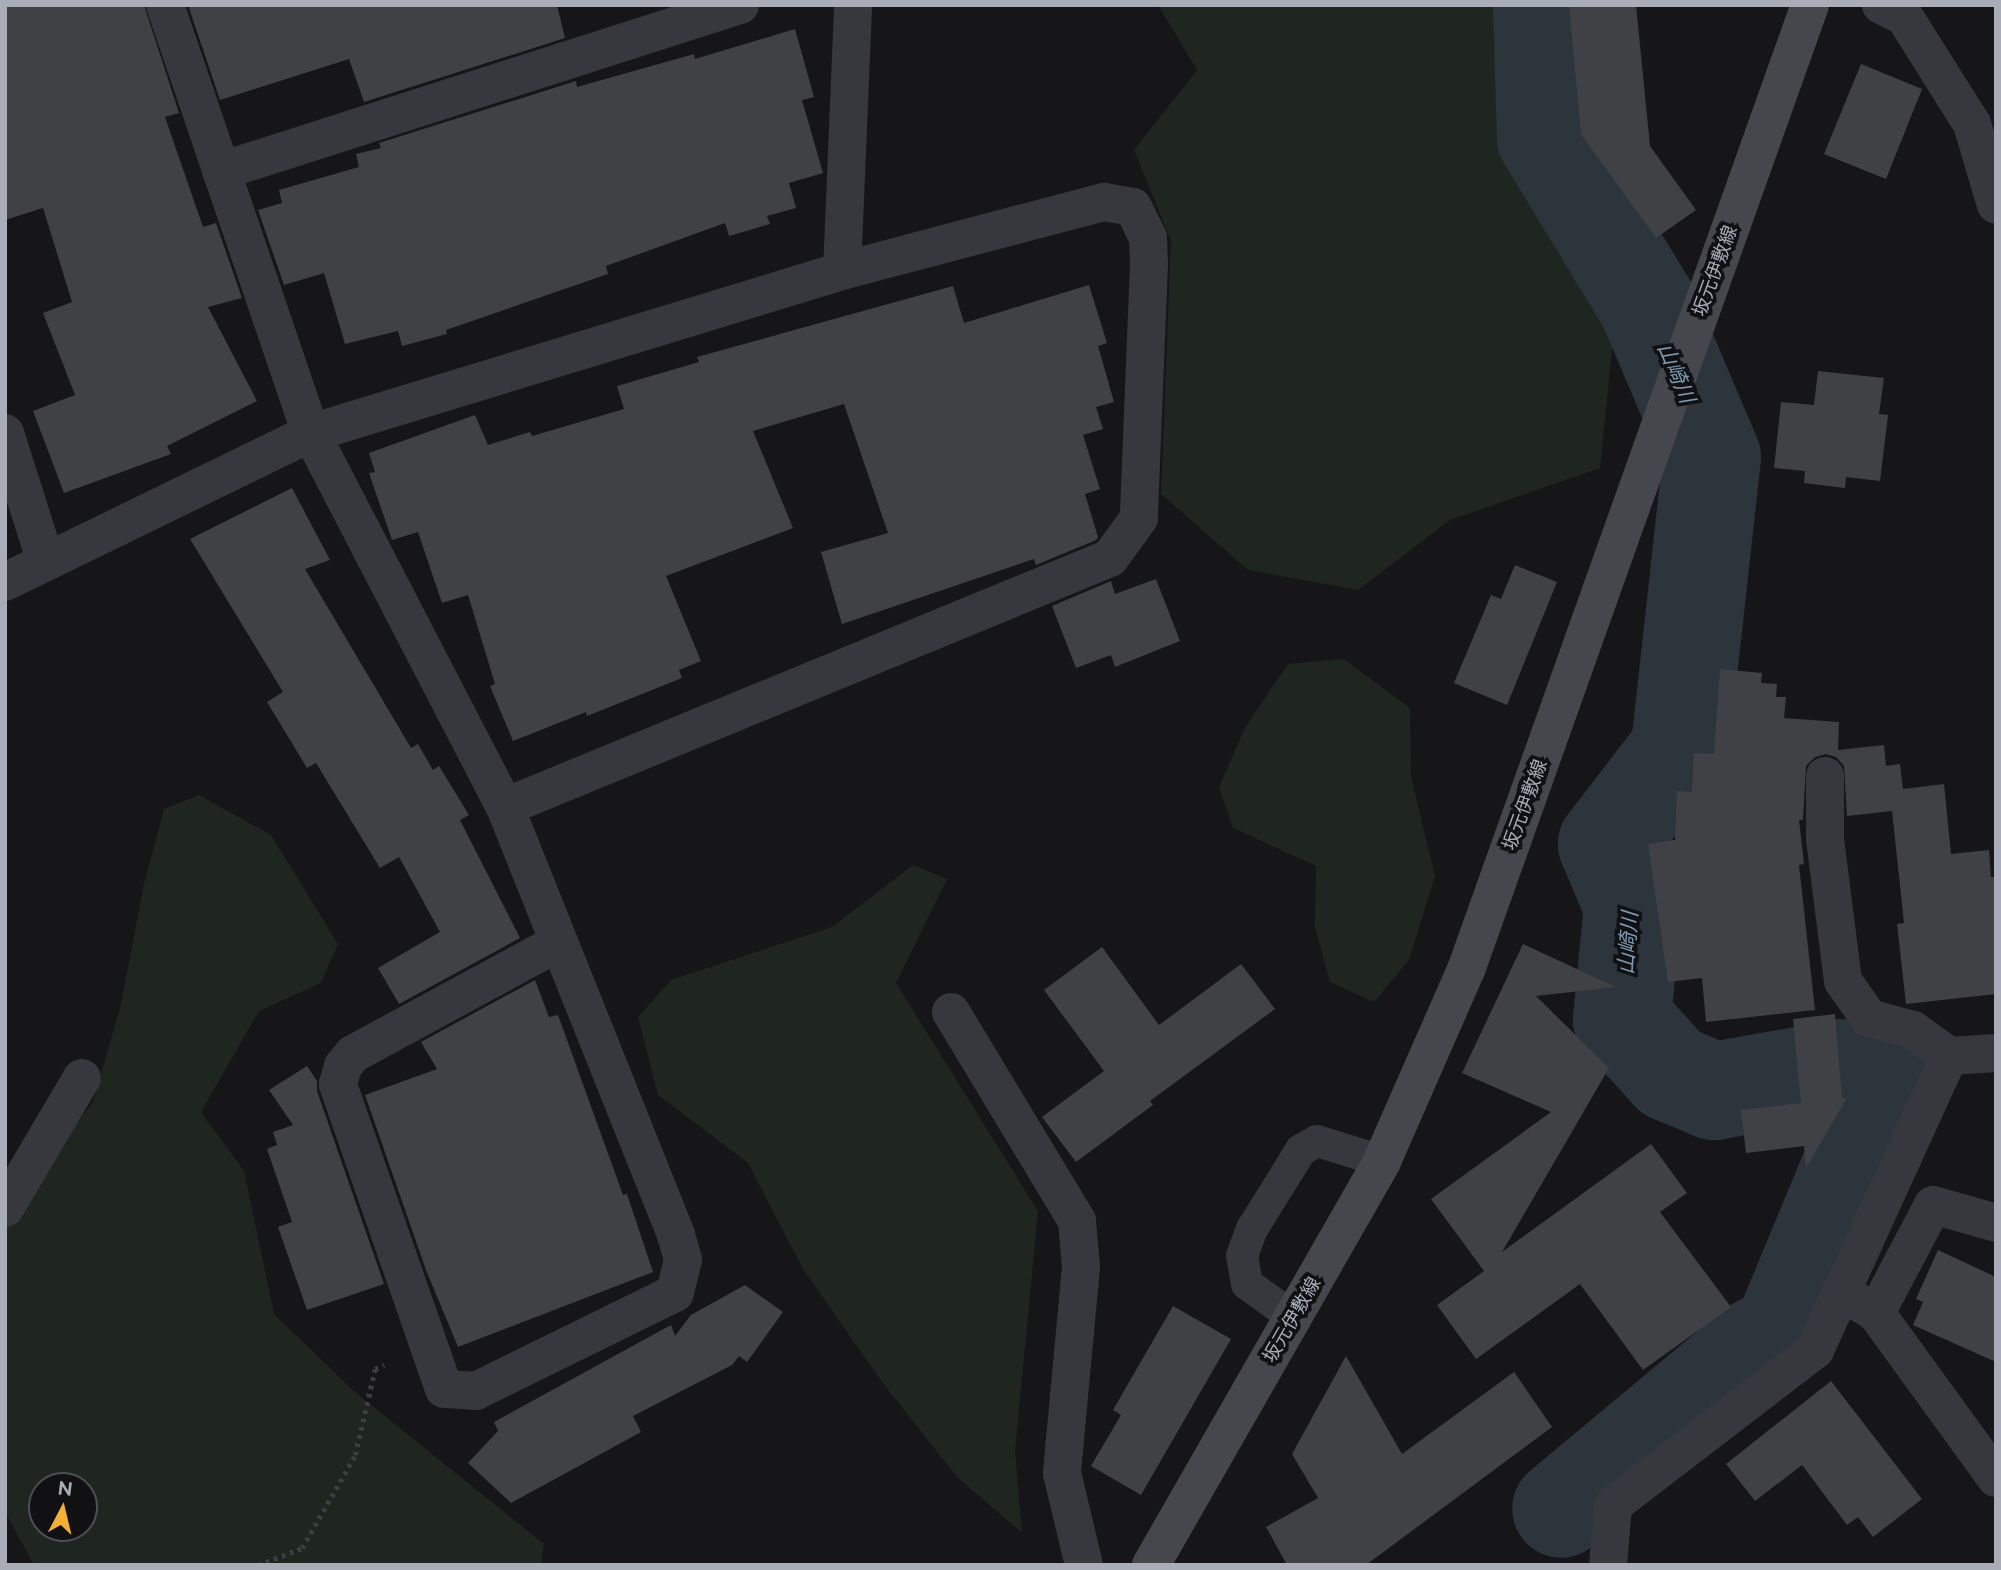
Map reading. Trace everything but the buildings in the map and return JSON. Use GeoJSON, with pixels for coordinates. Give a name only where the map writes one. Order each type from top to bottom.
{"type":"FeatureCollection","features":[{"type":"Feature","properties":{"kind":"main road","name":"坂元伊敷線"},"geometry":{"type":"LineString","coordinates":[[1151,1565],[1382,1161],[1466,970],[1810,5]]}},
{"type":"Feature","properties":{"kind":"street"},"geometry":{"type":"LineString","coordinates":[[164,5],[311,433],[505,807],[559,942],[676,1235],[683,1260],[675,1293],[476,1391],[444,1389],[338,1084],[343,1066],[353,1054],[559,942]]}},
{"type":"Feature","properties":{"kind":"street"},"geometry":{"type":"LineString","coordinates":[[221,170],[740,5]]}},
{"type":"Feature","properties":{"kind":"street"},"geometry":{"type":"LineString","coordinates":[[842,271],[853,5]]}},
{"type":"Feature","properties":{"kind":"street"},"geometry":{"type":"LineString","coordinates":[[1881,5],[1904,16],[1972,124],[1996,205]]}},
{"type":"Feature","properties":{"kind":"street"},"geometry":{"type":"LineString","coordinates":[[5,582],[311,433],[842,271],[1104,202],[1133,207],[1148,238],[1149,264],[1139,518],[1110,558],[505,807]]}},
{"type":"Feature","properties":{"kind":"street"},"geometry":{"type":"LineString","coordinates":[[7,444],[46,562]]}},
{"type":"Feature","properties":{"kind":"street"},"geometry":{"type":"LineString","coordinates":[[1825,776],[1825,839],[1843,981],[1869,1018],[1913,1030],[1949,1056],[1996,1053]]}},
{"type":"Feature","properties":{"kind":"street"},"geometry":{"type":"LineString","coordinates":[[951,1013],[1077,1221],[1081,1267],[1062,1473],[1084,1565]]}},
{"type":"Feature","properties":{"kind":"street"},"geometry":{"type":"LineString","coordinates":[[1608,1565],[1613,1505],[1815,1350],[1949,1056]]}},
{"type":"Feature","properties":{"kind":"street"},"geometry":{"type":"LineString","coordinates":[[5,1208],[82,1078]]}},
{"type":"Feature","properties":{"kind":"street"},"geometry":{"type":"LineString","coordinates":[[1876,1313],[1933,1205],[1996,1223]]}},
{"type":"Feature","properties":{"kind":"street"},"geometry":{"type":"LineString","coordinates":[[1843,1293],[1876,1313],[1996,1478]]}},
{"type":"Feature","properties":{"kind":"lane"},"geometry":{"type":"LineString","coordinates":[[1294,1318],[1247,1284],[1242,1256],[1252,1229],[1301,1150],[1317,1141],[1382,1161]]}},
{"type":"Feature","properties":{"kind":"path"},"geometry":{"type":"LineString","coordinates":[[258,1565],[302,1548],[355,1455],[375,1369],[429,1346]]}},
{"type":"Feature","properties":{"kind":"shaded area"},"geometry":{"type":"Polygon","coordinates":[[[1158,5],[1496,5],[1502,140],[1596,248],[1613,341],[1600,468],[1450,520],[1358,590],[1248,570],[1161,494],[1171,241],[1134,150],[1197,70],[1158,5]]]}},
{"type":"Feature","properties":{"kind":"shaded area"},"geometry":{"type":"Polygon","coordinates":[[[1344,659],[1410,708],[1411,777],[1435,876],[1409,960],[1374,1002],[1330,982],[1315,927],[1316,866],[1233,828],[1219,787],[1245,728],[1288,664],[1344,659]]]}},
{"type":"Feature","properties":{"kind":"shaded area"},"geometry":{"type":"Polygon","coordinates":[[[199,795],[271,835],[338,944],[321,983],[259,1011],[201,1112],[244,1171],[274,1314],[355,1392],[544,1544],[541,1565],[34,1565],[5,1512],[5,1218],[93,1102],[121,1004],[144,884],[164,809],[199,795]]]}},
{"type":"Feature","properties":{"kind":"shaded area"},"geometry":{"type":"Polygon","coordinates":[[[913,865],[947,879],[896,983],[1038,1211],[1015,1451],[1022,1533],[957,1477],[882,1382],[803,1269],[748,1163],[658,1095],[638,1017],[671,980],[832,927],[913,865]]]}},
{"type":"Feature","properties":{"kind":"waterway","name":"山崎川"},"geometry":{"type":"LineString","coordinates":[[1542,5],[1546,138],[1647,304],[1712,457],[1680,749],[1607,844],[1633,906],[1622,1019],[1671,1073],[1714,1091],[1844,1068],[1886,1082],[1782,1333],[1754,1348],[1561,1509]]}}]}
